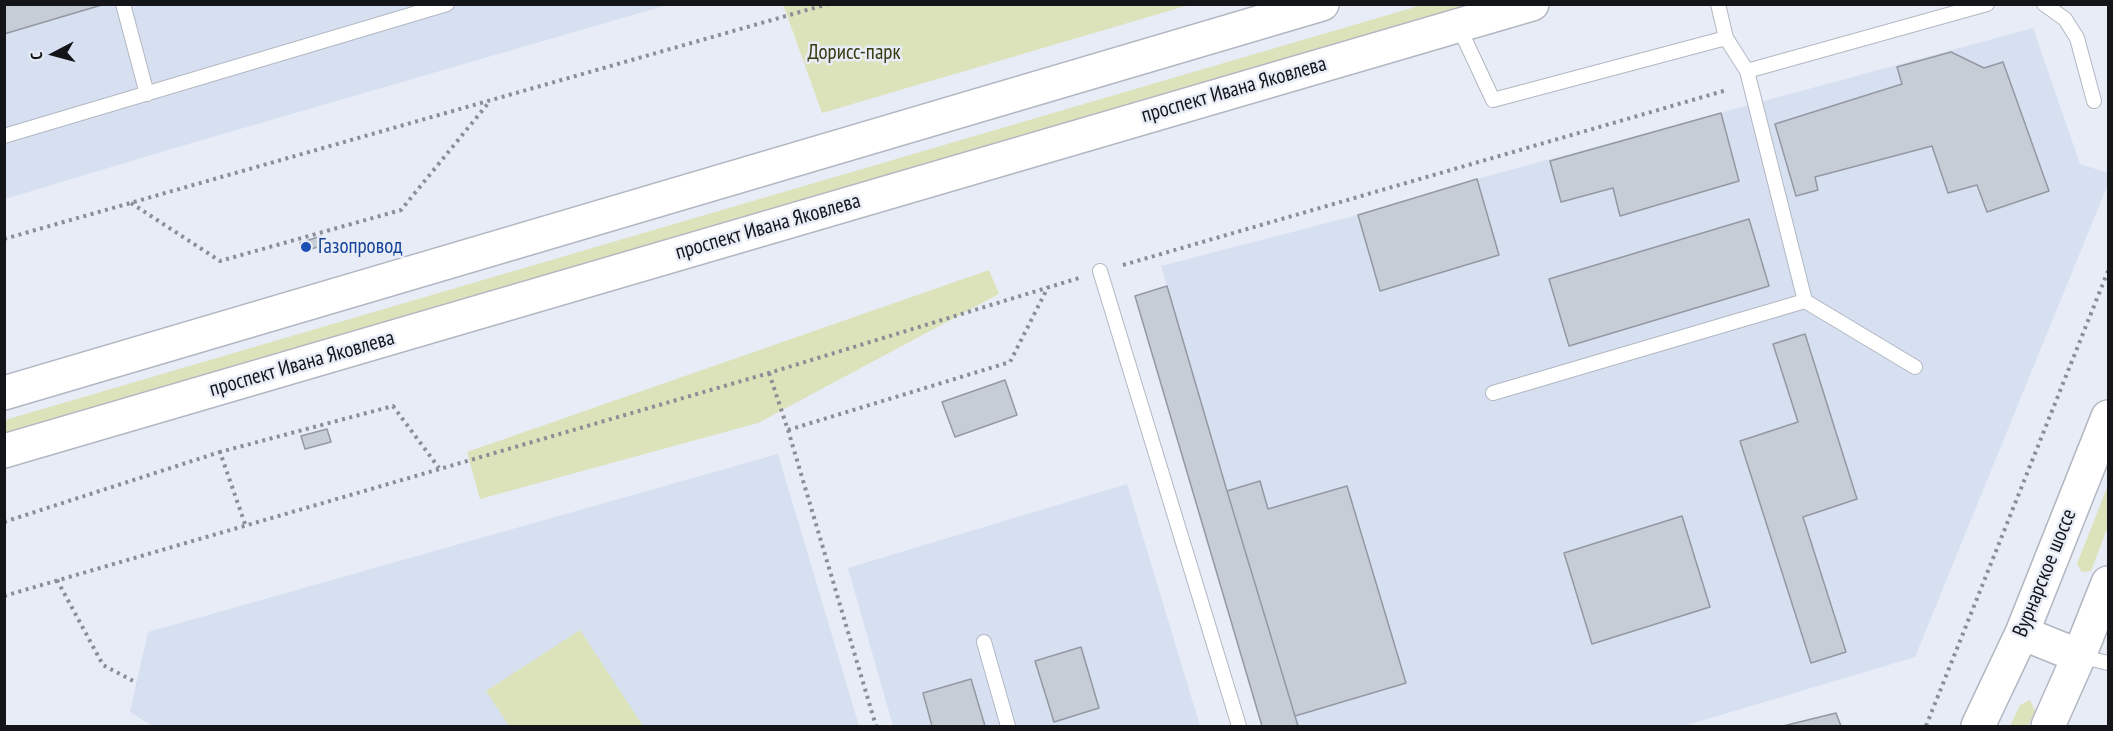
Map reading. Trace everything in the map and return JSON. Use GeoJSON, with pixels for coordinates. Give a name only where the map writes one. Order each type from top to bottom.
{"type":"FeatureCollection","features":[{"type":"Feature","properties":{"kind":"main road"},"geometry":{"type":"LineString","coordinates":[[4,393],[1322,4]]}},
{"type":"Feature","properties":{"kind":"main road","name":"проспект Ивана Яковлева"},"geometry":{"type":"LineString","coordinates":[[4,452],[1532,4]]}},
{"type":"Feature","properties":{"kind":"main road","name":"Вурнарское шоссе"},"geometry":{"type":"LineString","coordinates":[[1978,726],[2022,633],[2109,417]]}},
{"type":"Feature","properties":{"kind":"main road"},"geometry":{"type":"LineString","coordinates":[[2048,726],[2094,660],[2109,583]]}},
{"type":"Feature","properties":{"kind":"main road"},"geometry":{"type":"LineString","coordinates":[[2022,633],[2094,660]]}},
{"type":"Feature","properties":{"kind":"lane"},"geometry":{"type":"LineString","coordinates":[[123,4],[147,94]]}},
{"type":"Feature","properties":{"kind":"lane"},"geometry":{"type":"LineString","coordinates":[[4,136],[447,4]]}},
{"type":"Feature","properties":{"kind":"lane"},"geometry":{"type":"LineString","coordinates":[[1718,4],[1726,38],[1747,70],[1805,302],[1915,367]]}},
{"type":"Feature","properties":{"kind":"lane"},"geometry":{"type":"LineString","coordinates":[[1747,70],[1988,4]]}},
{"type":"Feature","properties":{"kind":"lane"},"geometry":{"type":"LineString","coordinates":[[2044,4],[2065,19],[2077,38],[2094,101]]}},
{"type":"Feature","properties":{"kind":"lane"},"geometry":{"type":"LineString","coordinates":[[1458,25],[1493,100],[1726,38]]}},
{"type":"Feature","properties":{"kind":"lane"},"geometry":{"type":"LineString","coordinates":[[1100,271],[1239,726]]}},
{"type":"Feature","properties":{"kind":"lane"},"geometry":{"type":"LineString","coordinates":[[1493,393],[1805,302]]}},
{"type":"Feature","properties":{"kind":"lane"},"geometry":{"type":"LineString","coordinates":[[984,642],[1008,726]]}},
{"type":"Feature","properties":{"kind":"path"},"geometry":{"type":"LineString","coordinates":[[4,239],[828,4]]}},
{"type":"Feature","properties":{"kind":"path"},"geometry":{"type":"LineString","coordinates":[[4,596],[769,373],[1100,271],[1726,91],[1747,70]]}},
{"type":"Feature","properties":{"kind":"path"},"geometry":{"type":"LineString","coordinates":[[131,203],[220,261],[401,210],[490,100]]}},
{"type":"Feature","properties":{"kind":"path"},"geometry":{"type":"LineString","coordinates":[[1926,726],[2109,271]]}},
{"type":"Feature","properties":{"kind":"path"},"geometry":{"type":"LineString","coordinates":[[788,430],[1010,362],[1048,287]]}},
{"type":"Feature","properties":{"kind":"path"},"geometry":{"type":"LineString","coordinates":[[769,373],[876,726]]}},
{"type":"Feature","properties":{"kind":"path"},"geometry":{"type":"LineString","coordinates":[[4,522],[220,452],[393,406],[438,468]]}},
{"type":"Feature","properties":{"kind":"path"},"geometry":{"type":"LineString","coordinates":[[220,452],[245,525]]}},
{"type":"Feature","properties":{"kind":"path"},"geometry":{"type":"LineString","coordinates":[[57,580],[103,665],[137,682]]}},
{"type":"Feature","properties":{"kind":"shaded area"},"geometry":{"type":"Polygon","coordinates":[[[5,5],[667,5],[5,199],[5,5]]]}},
{"type":"Feature","properties":{"kind":"shaded area"},"geometry":{"type":"Polygon","coordinates":[[[2033,28],[2080,164],[2108,173],[2108,184],[1915,657],[1684,726],[1298,726],[1161,266],[1358,215],[1477,179],[2033,28]]]}},
{"type":"Feature","properties":{"kind":"shaded area"},"geometry":{"type":"Polygon","coordinates":[[[778,454],[859,726],[152,726],[130,712],[148,632],[778,454]]]}},
{"type":"Feature","properties":{"kind":"shaded area"},"geometry":{"type":"Polygon","coordinates":[[[1127,484],[1200,726],[893,726],[848,568],[1127,484]]]}},
{"type":"Feature","properties":{"kind":"green space","name":"Дорисс-парк"},"geometry":{"type":"Polygon","coordinates":[[[783,4],[1189,4],[1189,5],[822,113],[783,4]]]}},
{"type":"Feature","properties":{"kind":"green space"},"geometry":{"type":"Polygon","coordinates":[[[1422,5],[1466,5],[5,433],[5,420],[1422,5]]]}},
{"type":"Feature","properties":{"kind":"green space"},"geometry":{"type":"Polygon","coordinates":[[[989,270],[999,294],[758,423],[480,499],[467,452],[989,270]]]}},
{"type":"Feature","properties":{"kind":"green space"},"geometry":{"type":"Polygon","coordinates":[[[2108,485],[2108,526],[2091,571],[2082,572],[2077,564],[2108,485]]]}},
{"type":"Feature","properties":{"kind":"green space"},"geometry":{"type":"Polygon","coordinates":[[[580,630],[643,726],[509,726],[486,691],[580,630]]]}},
{"type":"Feature","properties":{"kind":"green space"},"geometry":{"type":"Polygon","coordinates":[[[2030,700],[2035,711],[2028,726],[2010,726],[2020,705],[2030,700]]]}},
{"type":"Feature","properties":{"kind":"building"},"geometry":{"type":"Polygon","coordinates":[[[4,4],[105,4],[4,34],[4,4]]]}},
{"type":"Feature","properties":{"kind":"building"},"geometry":{"type":"Polygon","coordinates":[[[1951,52],[1984,68],[2003,62],[2049,191],[1987,212],[1977,185],[1948,193],[1932,146],[1815,177],[1818,190],[1796,196],[1775,124],[1902,84],[1897,67],[1951,52]]]}},
{"type":"Feature","properties":{"kind":"building"},"geometry":{"type":"Polygon","coordinates":[[[1721,113],[1739,181],[1620,216],[1613,188],[1561,202],[1550,161],[1721,113]]]}},
{"type":"Feature","properties":{"kind":"building"},"geometry":{"type":"Polygon","coordinates":[[[1477,179],[1499,255],[1380,291],[1358,215],[1477,179]]]}},
{"type":"Feature","properties":{"kind":"building"},"geometry":{"type":"Polygon","coordinates":[[[1749,219],[1769,286],[1569,346],[1549,279],[1749,219]]]}},
{"type":"Feature","properties":{"kind":"building"},"geometry":{"type":"Polygon","coordinates":[[[321,236],[323,245],[303,252],[300,243],[321,236]]]}},
{"type":"Feature","properties":{"kind":"building"},"geometry":{"type":"Polygon","coordinates":[[[1167,286],[1298,726],[1262,726],[1135,296],[1167,286]]]}},
{"type":"Feature","properties":{"kind":"building"},"geometry":{"type":"Polygon","coordinates":[[[1805,334],[1857,499],[1803,517],[1846,652],[1811,663],[1740,441],[1798,422],[1773,344],[1805,334]]]}},
{"type":"Feature","properties":{"kind":"building"},"geometry":{"type":"Polygon","coordinates":[[[1005,380],[1017,415],[955,437],[942,402],[1005,380]]]}},
{"type":"Feature","properties":{"kind":"building"},"geometry":{"type":"Polygon","coordinates":[[[327,429],[331,442],[305,449],[301,436],[327,429]]]}},
{"type":"Feature","properties":{"kind":"building"},"geometry":{"type":"Polygon","coordinates":[[[1260,481],[1268,509],[1347,486],[1406,683],[1295,716],[1227,491],[1260,481]]]}},
{"type":"Feature","properties":{"kind":"building"},"geometry":{"type":"Polygon","coordinates":[[[1682,516],[1710,607],[1592,644],[1564,553],[1682,516]]]}},
{"type":"Feature","properties":{"kind":"building"},"geometry":{"type":"Polygon","coordinates":[[[1081,647],[1099,708],[1054,722],[1035,661],[1081,647]]]}},
{"type":"Feature","properties":{"kind":"building"},"geometry":{"type":"Polygon","coordinates":[[[971,679],[985,726],[932,726],[923,693],[971,679]]]}},
{"type":"Feature","properties":{"kind":"building"},"geometry":{"type":"Polygon","coordinates":[[[1836,713],[1841,726],[1783,726],[1836,713]]]}},
{"type":"Feature","properties":{"kind":"place","name":"Газопровод"},"geometry":{"type":"Point","coordinates":[306,247]}}]}
